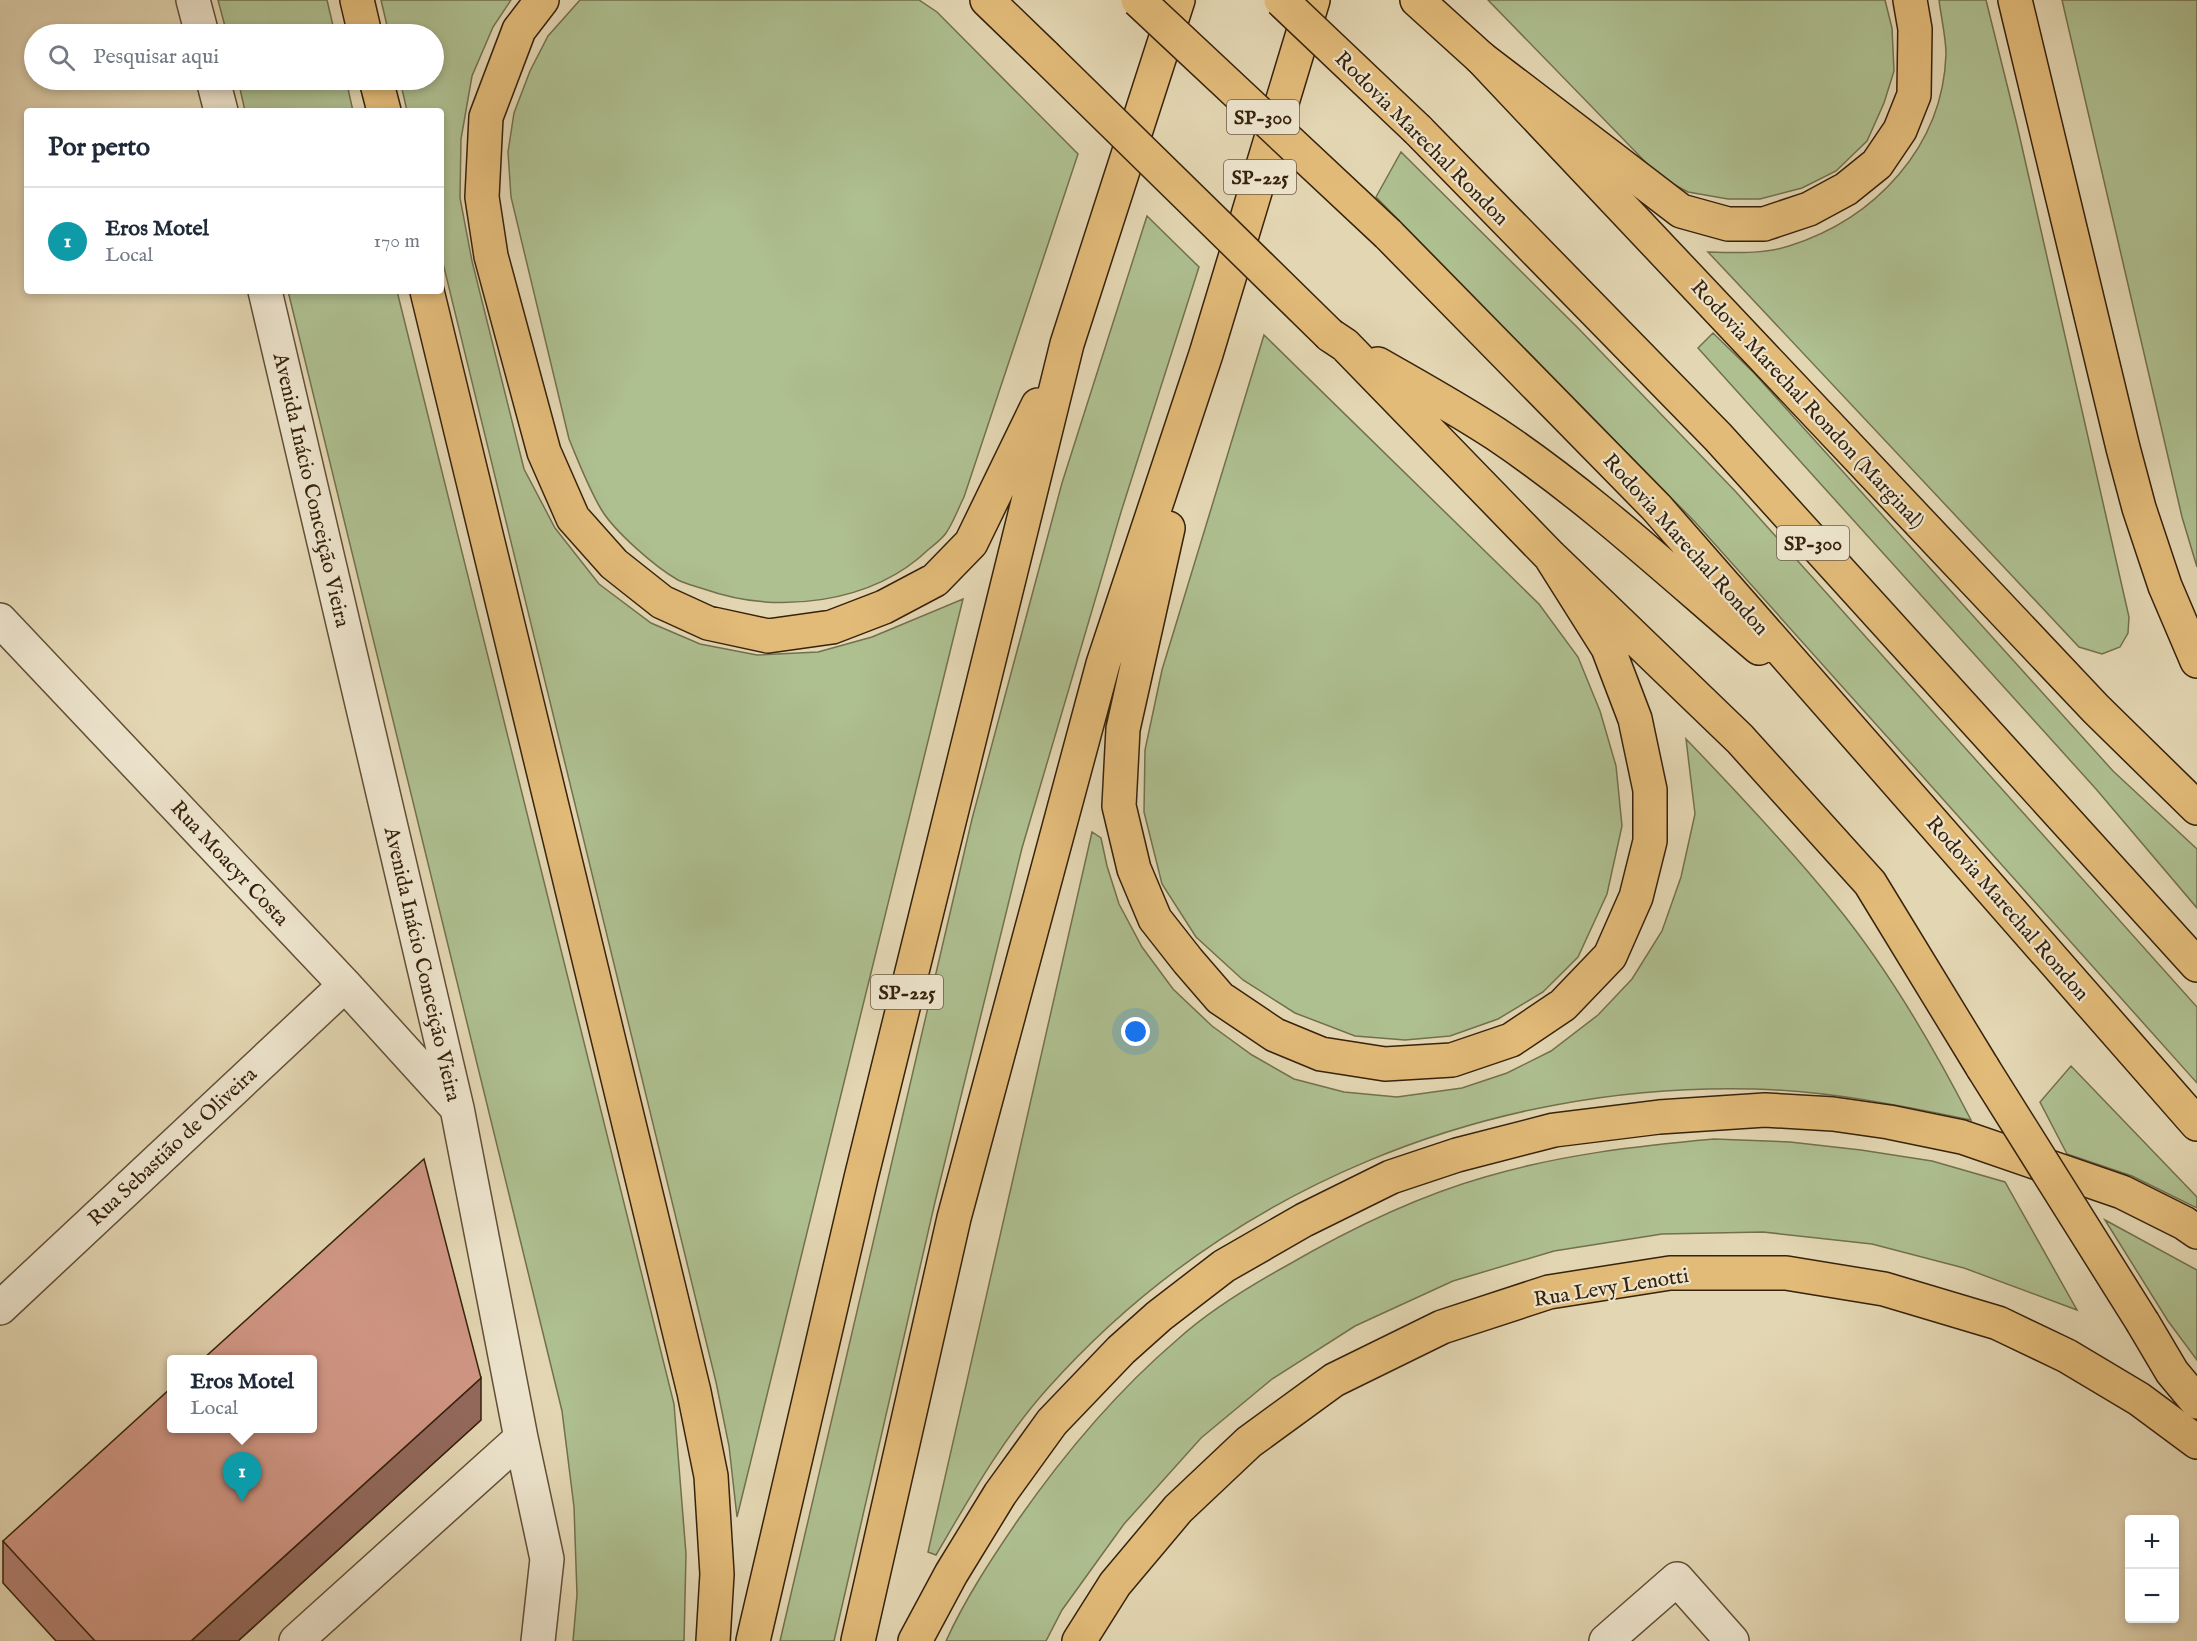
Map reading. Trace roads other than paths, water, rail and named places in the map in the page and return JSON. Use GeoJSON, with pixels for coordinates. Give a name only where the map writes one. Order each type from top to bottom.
{"type":"FeatureCollection","features":[{"type":"Feature","properties":{"kind":"highway"},"geometry":{"type":"LineString","coordinates":[[357,0],[363,24]]}},
{"type":"Feature","properties":{"kind":"highway"},"geometry":{"type":"LineString","coordinates":[[542,0],[519,30],[486,117],[482,197],[491,256],[544,452],[573,518],[614,564],[662,602],[708,623],[768,636],[832,627],[885,607],[935,580],[971,543],[1067,344]]}},
{"type":"Feature","properties":{"kind":"highway"},"geometry":{"type":"LineString","coordinates":[[974,0],[1017,30]]}},
{"type":"Feature","properties":{"kind":"highway"},"geometry":{"type":"LineString","coordinates":[[987,0],[1338,340],[1550,556],[1740,739],[1870,883],[2172,1372],[2197,1402]]}},
{"type":"Feature","properties":{"kind":"highway","name":"Rodovia Marechal Rondon"},"geometry":{"type":"LineString","coordinates":[[1138,0],[1388,234],[1656,507],[2197,1124]]}},
{"type":"Feature","properties":{"kind":"highway","name":"SP-225"},"geometry":{"type":"LineString","coordinates":[[753,1641],[861,1178],[1067,344],[1178,0]]}},
{"type":"Feature","properties":{"kind":"highway","name":"Rodovia Marechal Rondon"},"geometry":{"type":"LineString","coordinates":[[1281,0],[1418,130],[1718,437],[2197,965]]}},
{"type":"Feature","properties":{"kind":"highway","name":"SP-225"},"geometry":{"type":"LineString","coordinates":[[858,1641],[954,1218],[1103,664],[1206,354],[1313,0]]}},
{"type":"Feature","properties":{"kind":"highway","name":"Rodovia Marechal Rondon (Marginal)"},"geometry":{"type":"LineString","coordinates":[[1418,0],[1475,52],[2096,709],[2197,808]]}},
{"type":"Feature","properties":{"kind":"highway"},"geometry":{"type":"LineString","coordinates":[[1475,52],[1681,211],[1728,224],[1764,224],[1809,209],[1846,189],[1877,164],[1900,130],[1914,95],[1915,29],[1910,0]]}},
{"type":"Feature","properties":{"kind":"highway"},"geometry":{"type":"LineString","coordinates":[[2015,0],[2139,508],[2165,586],[2197,661]]}},
{"type":"Feature","properties":{"kind":"highway"},"geometry":{"type":"LineString","coordinates":[[379,90],[383,108]]}},
{"type":"Feature","properties":{"kind":"highway"},"geometry":{"type":"LineString","coordinates":[[428,294],[694,1392],[711,1476],[717,1574],[713,1641]]}},
{"type":"Feature","properties":{"kind":"highway"},"geometry":{"type":"LineString","coordinates":[[1338,340],[1496,434],[1561,481],[1851,728]]}},
{"type":"Feature","properties":{"kind":"highway"},"geometry":{"type":"LineString","coordinates":[[1206,354],[1123,729],[1119,806],[1134,869],[1155,919],[1188,962],[1221,998],[1275,1035],[1321,1054],[1385,1064],[1452,1060],[1511,1040],[1563,1005],[1610,956],[1636,897],[1650,841],[1650,790],[1635,719],[1608,648],[1550,556]]}},
{"type":"Feature","properties":{"kind":"highway"},"geometry":{"type":"LineString","coordinates":[[915,1641],[951,1574],[1000,1494],[1053,1422],[1129,1343],[1159,1316],[1224,1266],[1304,1220],[1391,1177],[1456,1155],[1554,1130],[1659,1117],[1766,1110],[1833,1114],[1889,1122],[1962,1137],[2122,1192],[2184,1223],[2197,1232]]}},
{"type":"Feature","properties":{"kind":"highway","name":"Rua Levy Lenotti"},"geometry":{"type":"LineString","coordinates":[[1079,1641],[1115,1584],[1178,1509],[1258,1436],[1334,1380],[1422,1336],[1442,1327],[1549,1292],[1670,1273],[1786,1273],[1884,1289],[1998,1323],[2058,1352],[2139,1399],[2197,1442]]}},
{"type":"Feature","properties":{"kind":"street"},"geometry":{"type":"LineString","coordinates":[[193,0],[199,24]]}},
{"type":"Feature","properties":{"kind":"street"},"geometry":{"type":"LineString","coordinates":[[216,90],[220,108]]}},
{"type":"Feature","properties":{"kind":"street","name":"Avenida Inácio Conceição Vieira"},"geometry":{"type":"LineString","coordinates":[[266,294],[457,1108],[521,1438],[547,1559],[538,1641]]}},
{"type":"Feature","properties":{"kind":"street","name":"Rua Moacyr Costa"},"geometry":{"type":"LineString","coordinates":[[0,620],[345,985],[457,1108]]}},
{"type":"Feature","properties":{"kind":"street","name":"Rua Sebastião de Oliveira"},"geometry":{"type":"LineString","coordinates":[[0,1308],[345,985]]}},
{"type":"Feature","properties":{"kind":"street"},"geometry":{"type":"LineString","coordinates":[[296,1641],[521,1438]]}},
{"type":"Feature","properties":{"kind":"street"},"geometry":{"type":"LineString","coordinates":[[1606,1641],[1677,1579],[1732,1641]]}},
{"type":"Feature","properties":{"kind":"place","name":"Eros Motel"},"geometry":{"type":"Point","coordinates":[242,1502]}}]}
